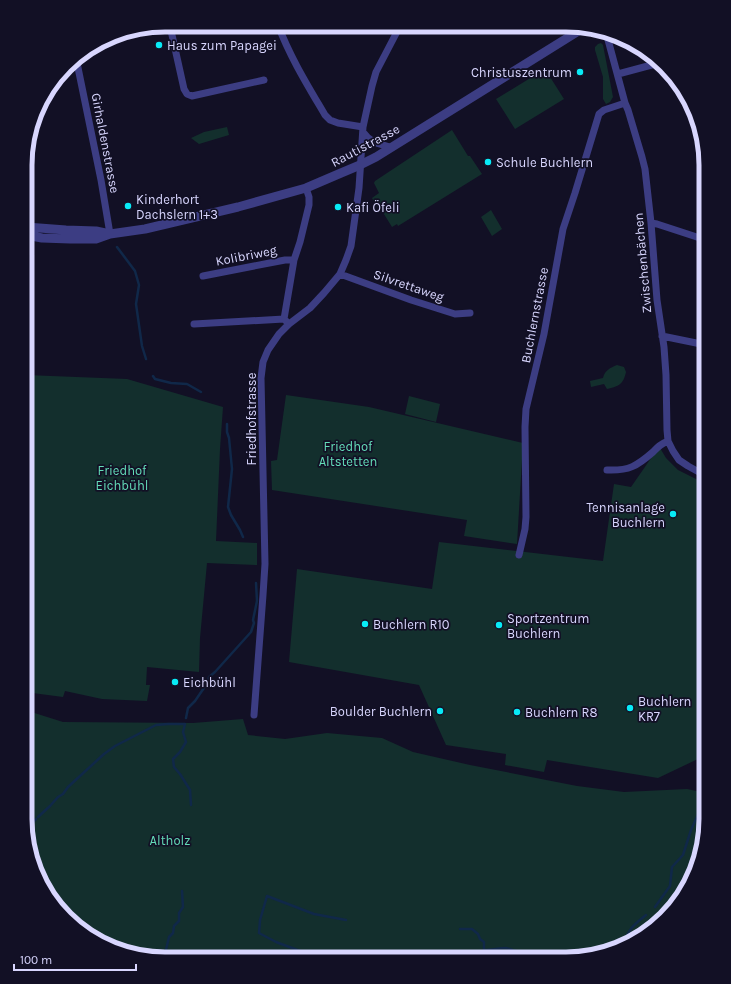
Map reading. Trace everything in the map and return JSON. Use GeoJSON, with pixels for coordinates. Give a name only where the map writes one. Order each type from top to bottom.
{"type":"FeatureCollection","features":[{"type":"Feature","properties":{"kind":"street"},"geometry":{"type":"LineString","coordinates":[[173,32],[184,89],[187,94],[192,96],[264,80]]}},
{"type":"Feature","properties":{"kind":"street"},"geometry":{"type":"LineString","coordinates":[[281,32],[296,65],[325,115],[330,120],[363,129],[369,139],[376,143],[390,147]]}},
{"type":"Feature","properties":{"kind":"street","name":"Friedhofstrasse"},"geometry":{"type":"LineString","coordinates":[[254,714],[265,564],[261,378],[263,362],[268,350],[287,322],[315,303],[340,274],[351,246],[356,212],[363,129],[372,86],[376,72],[397,32]]}},
{"type":"Feature","properties":{"kind":"street","name":"Rautistrasse"},"geometry":{"type":"LineString","coordinates":[[32,236],[42,238],[96,239],[110,234],[145,229],[238,207],[306,188],[376,157],[576,33]]}},
{"type":"Feature","properties":{"kind":"street","name":"Zwischenbächen"},"geometry":{"type":"LineString","coordinates":[[608,39],[645,169],[656,285],[664,347],[668,441],[680,460],[699,472]]}},
{"type":"Feature","properties":{"kind":"street","name":"Girhaldenstrasse"},"geometry":{"type":"LineString","coordinates":[[77,65],[101,180],[110,234]]}},
{"type":"Feature","properties":{"kind":"street"},"geometry":{"type":"LineString","coordinates":[[618,74],[653,65]]}},
{"type":"Feature","properties":{"kind":"street","name":"Buchlernstrasse"},"geometry":{"type":"LineString","coordinates":[[519,555],[526,517],[526,410],[544,334],[563,229],[599,114],[604,110],[625,103]]}},
{"type":"Feature","properties":{"kind":"street"},"geometry":{"type":"LineString","coordinates":[[194,324],[287,322],[294,260],[309,205],[309,196],[306,188]]}},
{"type":"Feature","properties":{"kind":"street"},"geometry":{"type":"LineString","coordinates":[[651,223],[699,238]]}},
{"type":"Feature","properties":{"kind":"street","name":"Rautistrasse"},"geometry":{"type":"LineString","coordinates":[[32,227],[96,230],[110,234]]}},
{"type":"Feature","properties":{"kind":"street","name":"Kolibriweg"},"geometry":{"type":"LineString","coordinates":[[203,276],[285,260],[294,260]]}},
{"type":"Feature","properties":{"kind":"street","name":"Silvrettaweg"},"geometry":{"type":"LineString","coordinates":[[340,274],[455,314],[470,313]]}},
{"type":"Feature","properties":{"kind":"street"},"geometry":{"type":"LineString","coordinates":[[662,336],[699,344]]}},
{"type":"Feature","properties":{"kind":"street"},"geometry":{"type":"LineString","coordinates":[[607,470],[626,469],[635,466],[653,452],[660,444],[668,441]]}},
{"type":"Feature","properties":{"kind":"green space"},"geometry":{"type":"Polygon","coordinates":[[[601,43],[603,45],[613,97],[610,102],[606,104],[603,99],[603,77],[595,50],[595,47],[601,43]]]}},
{"type":"Feature","properties":{"kind":"green space"},"geometry":{"type":"Polygon","coordinates":[[[545,69],[564,99],[515,129],[496,99],[545,69]]]}},
{"type":"Feature","properties":{"kind":"green space"},"geometry":{"type":"Polygon","coordinates":[[[227,127],[229,135],[199,144],[191,138],[204,132],[227,127]]]}},
{"type":"Feature","properties":{"kind":"green space"},"geometry":{"type":"Polygon","coordinates":[[[452,130],[468,156],[470,156],[482,174],[398,226],[397,224],[392,227],[379,206],[377,207],[372,198],[379,193],[374,183],[375,181],[452,130]]]}},
{"type":"Feature","properties":{"kind":"green space"},"geometry":{"type":"Polygon","coordinates":[[[491,210],[502,229],[492,236],[481,217],[491,210]]]}},
{"type":"Feature","properties":{"kind":"green space"},"geometry":{"type":"Polygon","coordinates":[[[617,365],[624,367],[626,372],[620,384],[607,389],[604,384],[591,387],[590,381],[603,378],[606,371],[617,365]]]}},
{"type":"Feature","properties":{"kind":"green space","name":"Friedhof Eichbühl"},"geometry":{"type":"Polygon","coordinates":[[[32,375],[127,379],[223,407],[216,541],[257,543],[257,565],[207,563],[200,638],[199,672],[147,667],[146,685],[150,685],[147,701],[102,699],[65,691],[63,697],[32,693],[32,375]]]}},
{"type":"Feature","properties":{"kind":"green space","name":"Friedhof Altstetten"},"geometry":{"type":"Polygon","coordinates":[[[286,395],[369,407],[523,443],[517,544],[464,536],[467,520],[272,490],[271,461],[277,460],[286,395]]]}},
{"type":"Feature","properties":{"kind":"green space"},"geometry":{"type":"Polygon","coordinates":[[[409,396],[440,404],[436,422],[405,414],[409,396]]]}},
{"type":"Feature","properties":{"kind":"green space","name":"Sportzentrum Buchlern"},"geometry":{"type":"Polygon","coordinates":[[[660,448],[666,458],[678,470],[699,480],[699,758],[658,778],[547,760],[544,772],[505,765],[506,754],[446,745],[419,685],[289,662],[297,569],[432,589],[439,542],[603,561],[614,484],[631,487],[656,451],[660,448]]]}},
{"type":"Feature","properties":{"kind":"green space","name":"Altholz"},"geometry":{"type":"Polygon","coordinates":[[[32,712],[63,722],[193,723],[243,719],[248,735],[285,739],[327,733],[382,738],[413,752],[577,786],[624,792],[687,789],[699,792],[699,827],[692,861],[685,878],[677,893],[654,919],[640,930],[617,942],[583,951],[566,952],[148,951],[114,942],[84,924],[71,913],[54,893],[46,878],[39,861],[32,827],[32,712]]]}},
{"type":"Feature","properties":{"kind":"waterway"},"geometry":{"type":"LineString","coordinates":[[117,247],[135,271],[139,285],[136,304],[142,346],[146,359]]}},
{"type":"Feature","properties":{"kind":"waterway"},"geometry":{"type":"LineString","coordinates":[[153,376],[155,379],[171,383],[187,384],[201,392]]}},
{"type":"Feature","properties":{"kind":"waterway"},"geometry":{"type":"LineString","coordinates":[[227,424],[232,469],[228,507],[243,537]]}},
{"type":"Feature","properties":{"kind":"waterway"},"geometry":{"type":"LineString","coordinates":[[186,718],[188,708],[195,701],[208,682],[209,677],[251,632],[254,623],[253,620],[257,601],[256,583]]}},
{"type":"Feature","properties":{"kind":"waterway"},"geometry":{"type":"LineString","coordinates":[[185,724],[183,732],[186,742],[180,752],[173,759],[174,767],[190,790],[191,805]]}},
{"type":"Feature","properties":{"kind":"waterway"},"geometry":{"type":"LineString","coordinates":[[38,817],[63,794],[68,787],[104,754],[115,746],[156,725],[185,724]]}},
{"type":"Feature","properties":{"kind":"waterway"},"geometry":{"type":"LineString","coordinates":[[655,907],[670,886],[672,867],[683,855],[691,830],[699,812]]}},
{"type":"Feature","properties":{"kind":"waterway"},"geometry":{"type":"LineString","coordinates":[[32,823],[36,819]]}},
{"type":"Feature","properties":{"kind":"waterway"},"geometry":{"type":"LineString","coordinates":[[165,952],[169,937],[173,933],[174,926],[179,921],[179,913],[183,907],[182,891]]}},
{"type":"Feature","properties":{"kind":"waterway"},"geometry":{"type":"LineString","coordinates":[[303,952],[276,942],[259,933],[260,920],[267,896],[314,914],[346,920]]}},
{"type":"Feature","properties":{"kind":"waterway"},"geometry":{"type":"LineString","coordinates":[[626,937],[631,928],[646,915]]}},
{"type":"Feature","properties":{"kind":"waterway"},"geometry":{"type":"LineString","coordinates":[[460,929],[472,929],[478,934],[480,939],[484,942],[484,950],[506,948],[519,952]]}},
{"type":"Feature","properties":{"kind":"place","name":"Haus zum Papagei"},"geometry":{"type":"Point","coordinates":[159,45]}},
{"type":"Feature","properties":{"kind":"place","name":"Christuszentrum"},"geometry":{"type":"Point","coordinates":[580,72]}},
{"type":"Feature","properties":{"kind":"place","name":"Schule Buchlern"},"geometry":{"type":"Point","coordinates":[488,162]}},
{"type":"Feature","properties":{"kind":"place","name":"Kinderhort Dachslern 1+3"},"geometry":{"type":"Point","coordinates":[128,206]}},
{"type":"Feature","properties":{"kind":"place","name":"Kafi Öfeli"},"geometry":{"type":"Point","coordinates":[338,207]}},
{"type":"Feature","properties":{"kind":"place","name":"Tennisanlage Buchlern"},"geometry":{"type":"Point","coordinates":[673,514]}},
{"type":"Feature","properties":{"kind":"place","name":"Buchlern R10"},"geometry":{"type":"Point","coordinates":[365,624]}},
{"type":"Feature","properties":{"kind":"place","name":"Sportzentrum Buchlern"},"geometry":{"type":"Point","coordinates":[499,625]}},
{"type":"Feature","properties":{"kind":"place","name":"Eichbühl"},"geometry":{"type":"Point","coordinates":[175,682]}},
{"type":"Feature","properties":{"kind":"place","name":"Buchlern KR7"},"geometry":{"type":"Point","coordinates":[630,708]}},
{"type":"Feature","properties":{"kind":"place","name":"Boulder Buchlern"},"geometry":{"type":"Point","coordinates":[440,711]}},
{"type":"Feature","properties":{"kind":"place","name":"Buchlern R8"},"geometry":{"type":"Point","coordinates":[517,712]}}]}
